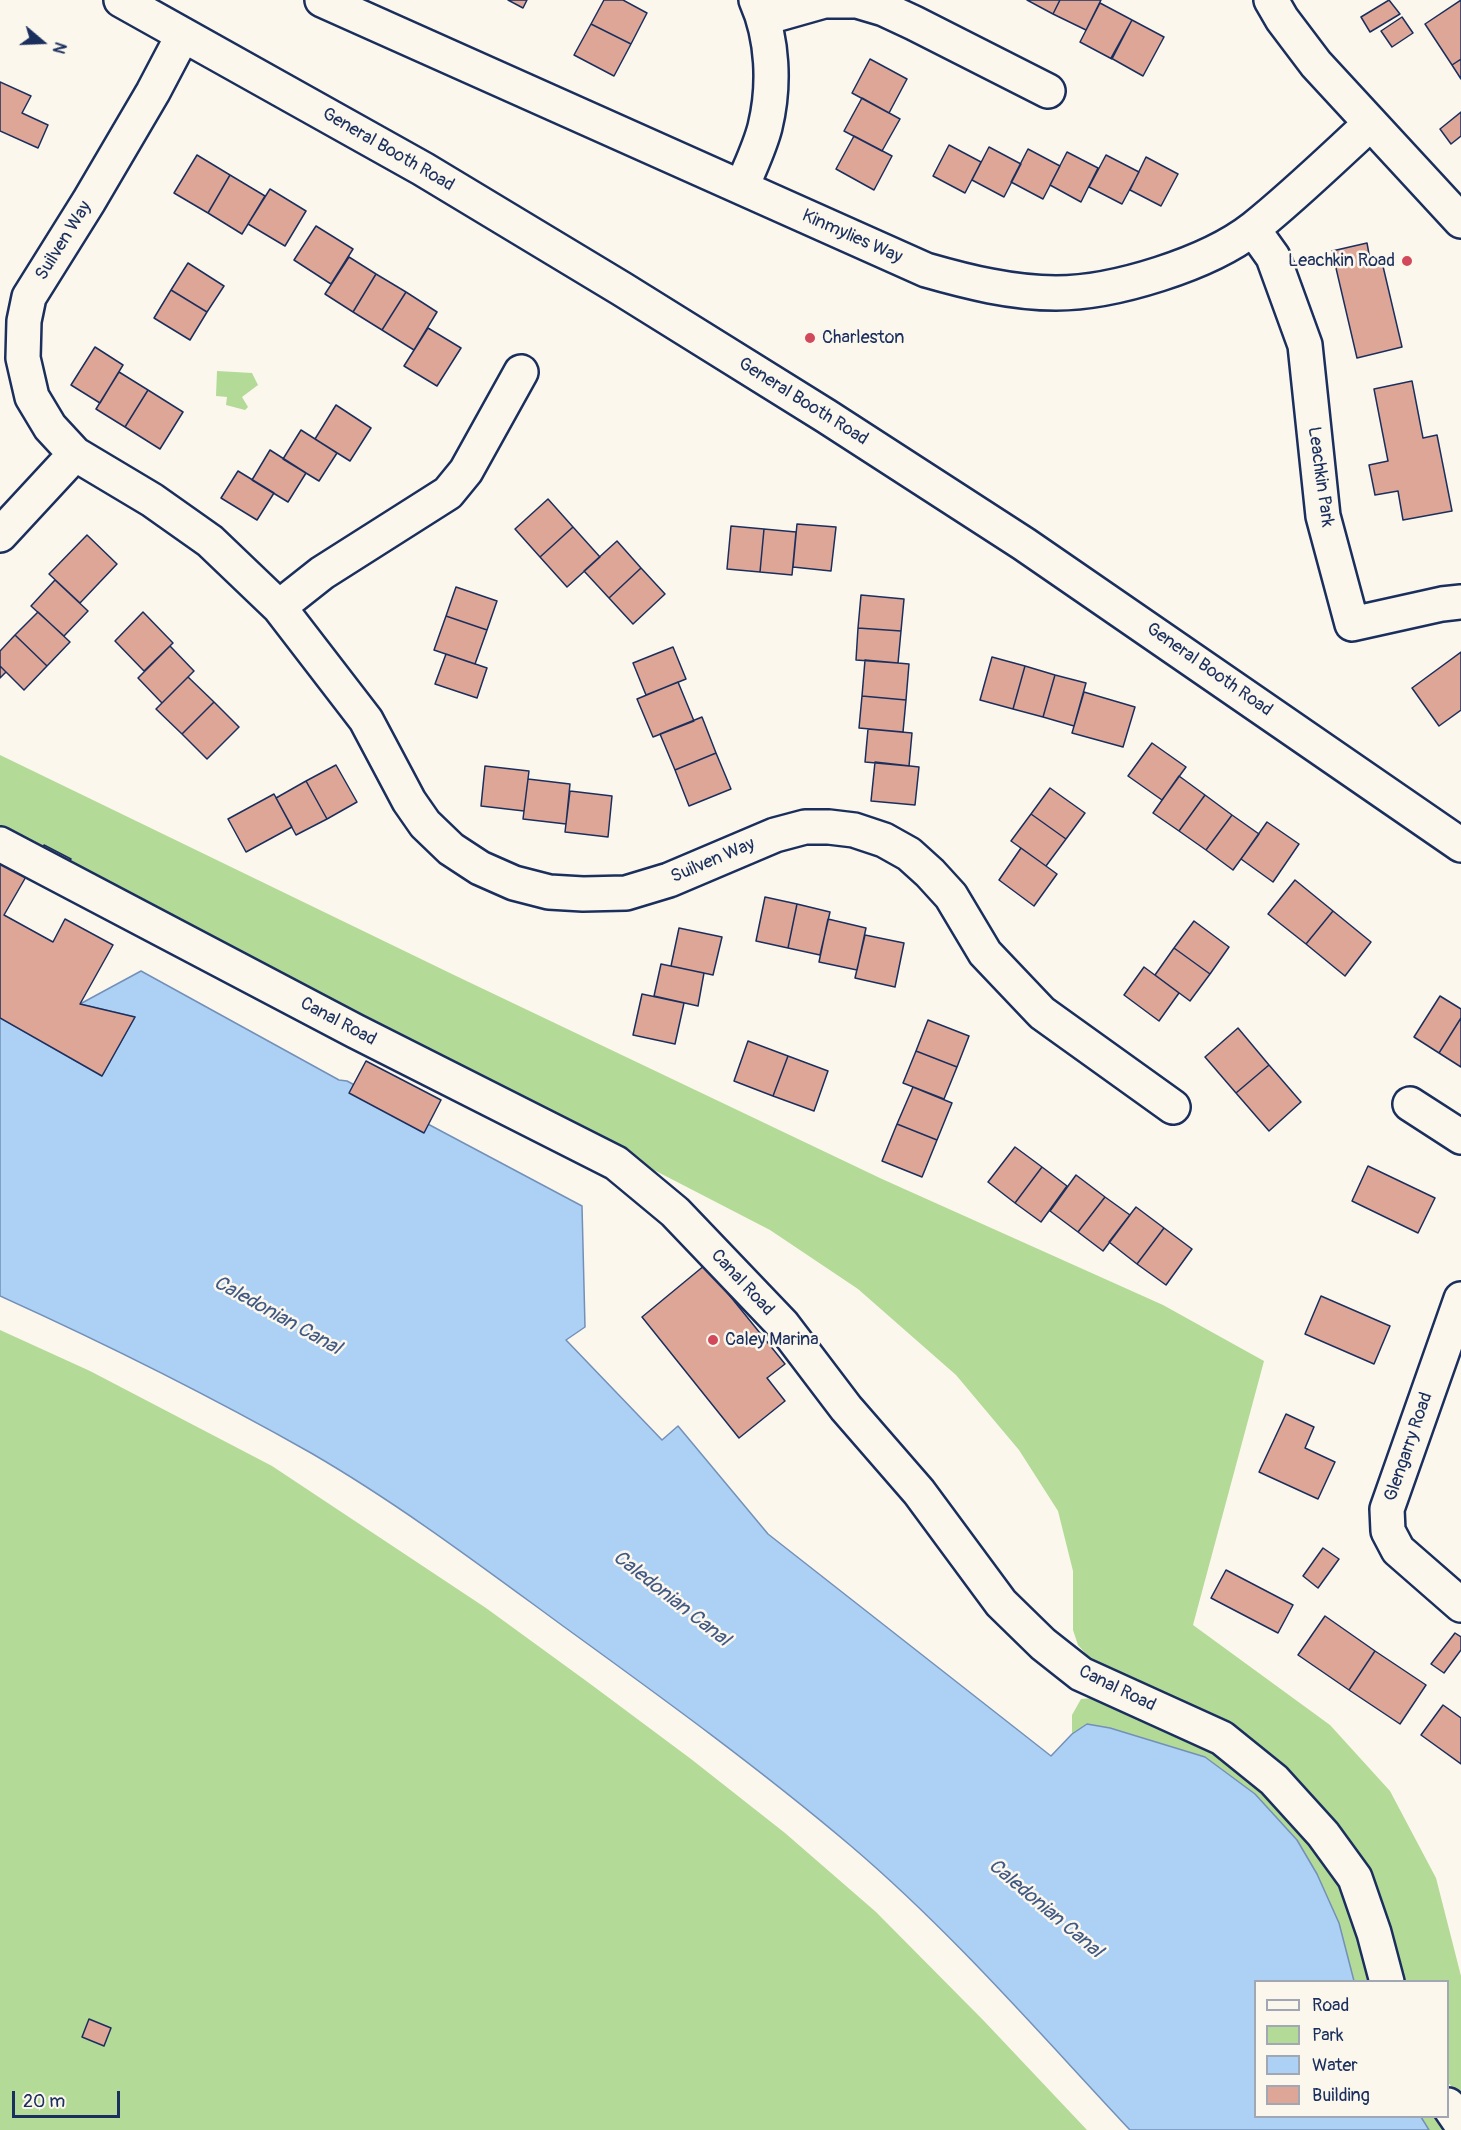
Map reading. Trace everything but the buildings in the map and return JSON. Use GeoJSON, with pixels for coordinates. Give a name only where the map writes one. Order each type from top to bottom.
{"type":"FeatureCollection","features":[{"type":"Feature","properties":{"kind":"street","name":"General Booth Road"},"geometry":{"type":"LineString","coordinates":[[121,0],[423,169],[826,416],[1024,544],[1461,845]]}},
{"type":"Feature","properties":{"kind":"street","name":"Kinmylies Way"},"geometry":{"type":"LineString","coordinates":[[322,0],[926,270],[959,280],[1008,289],[1058,293],[1114,286],[1167,272],[1211,254],[1253,229],[1370,124]]}},
{"type":"Feature","properties":{"kind":"street"},"geometry":{"type":"LineString","coordinates":[[742,187],[765,127],[771,90],[770,53],[760,9],[824,1],[857,0],[914,22],[1048,91]]}},
{"type":"Feature","properties":{"kind":"street"},"geometry":{"type":"LineString","coordinates":[[1271,0],[1282,19],[1316,64],[1461,221]]}},
{"type":"Feature","properties":{"kind":"street","name":"Suilven Way"},"geometry":{"type":"LineString","coordinates":[[183,35],[153,92],[89,201],[29,297],[24,321],[23,358],[32,398],[50,427],[75,454],[152,500],[210,541],[279,607],[366,720],[409,801],[425,824],[451,849],[480,868],[514,883],[549,892],[626,893],[669,880],[775,835],[805,827],[829,827],[864,833],[884,840],[909,854],[930,873],[951,896],[985,953],[1042,1013],[1173,1107]]}},
{"type":"Feature","properties":{"kind":"street","name":"Leachkin Park"},"geometry":{"type":"LineString","coordinates":[[1253,229],[1272,257],[1305,345],[1323,516],[1352,624],[1461,602]]}},
{"type":"Feature","properties":{"kind":"street"},"geometry":{"type":"LineString","coordinates":[[279,607],[322,573],[448,493],[466,471],[521,372]]}},
{"type":"Feature","properties":{"kind":"street"},"geometry":{"type":"LineString","coordinates":[[0,535],[75,454]]}},
{"type":"Feature","properties":{"kind":"street","name":"Canal Road"},"geometry":{"type":"LineString","coordinates":[[0,844],[355,1031],[616,1163],[675,1212],[783,1325],[846,1408],[919,1492],[1001,1603],[1043,1644],[1081,1674],[1222,1738],[1274,1780],[1323,1834],[1354,1878],[1374,1933],[1386,1980]]}},
{"type":"Feature","properties":{"kind":"street"},"geometry":{"type":"LineString","coordinates":[[1410,1104],[1461,1137]]}},
{"type":"Feature","properties":{"kind":"street","name":"Glengarry Road"},"geometry":{"type":"LineString","coordinates":[[1461,1299],[1387,1509],[1388,1531],[1398,1550],[1461,1605]]}},
{"type":"Feature","properties":{"kind":"street"},"geometry":{"type":"LineString","coordinates":[[1449,2106],[1461,2124]]}},
{"type":"Feature","properties":{"kind":"green space"},"geometry":{"type":"Polygon","coordinates":[[[217,371],[252,373],[258,385],[242,397],[248,407],[245,410],[226,405],[227,397],[216,396],[217,371]]]}},
{"type":"Feature","properties":{"kind":"green space"},"geometry":{"type":"Polygon","coordinates":[[[0,755],[882,1179],[1163,1305],[1264,1361],[1193,1625],[1330,1725],[1390,1791],[1436,1878],[1461,1976],[1461,2099],[1449,2083],[1449,1980],[1399,1980],[1340,1835],[1103,1673],[1078,1645],[1073,1630],[1073,1571],[1058,1511],[1019,1450],[956,1375],[858,1289],[770,1230],[0,832],[0,755]]]}},
{"type":"Feature","properties":{"kind":"green space"},"geometry":{"type":"Polygon","coordinates":[[[0,1330],[90,1371],[272,1466],[486,1608],[589,1683],[785,1833],[876,1912],[1087,2130],[0,2130],[0,1330]]]}},
{"type":"Feature","properties":{"kind":"green space"},"geometry":{"type":"Polygon","coordinates":[[[1094,1698],[1184,1736],[1223,1757],[1257,1785],[1343,1881],[1377,1980],[1354,1980],[1339,1923],[1317,1874],[1297,1840],[1255,1794],[1205,1757],[1110,1728],[1087,1724],[1072,1734],[1072,1715],[1081,1699],[1094,1698]]]}},
{"type":"Feature","properties":{"kind":"green space"},"geometry":{"type":"Polygon","coordinates":[[[1422,2118],[1442,2118],[1450,2130],[1429,2130],[1422,2118]]]}},
{"type":"Feature","properties":{"kind":"water","name":"Caledonian Canal"},"geometry":{"type":"Polygon","coordinates":[[[141,971],[339,1080],[347,1081],[582,1206],[585,1327],[566,1340],[662,1440],[678,1426],[768,1534],[1051,1756],[1072,1734],[1087,1724],[1110,1728],[1205,1757],[1255,1794],[1297,1840],[1317,1874],[1339,1923],[1354,1980],[1254,1980],[1254,2118],[1422,2118],[1429,2130],[1130,2130],[995,1984],[925,1913],[851,1846],[673,1706],[439,1536],[344,1473],[196,1391],[0,1296],[0,1018],[102,1076],[135,1017],[80,1004],[141,971]]]}},
{"type":"Feature","properties":{"kind":"place","name":"Leachkin Road"},"geometry":{"type":"Point","coordinates":[1407,261]}},
{"type":"Feature","properties":{"kind":"place","name":"Charleston"},"geometry":{"type":"Point","coordinates":[810,338]}},
{"type":"Feature","properties":{"kind":"place","name":"Caley Marina"},"geometry":{"type":"Point","coordinates":[713,1340]}}]}
